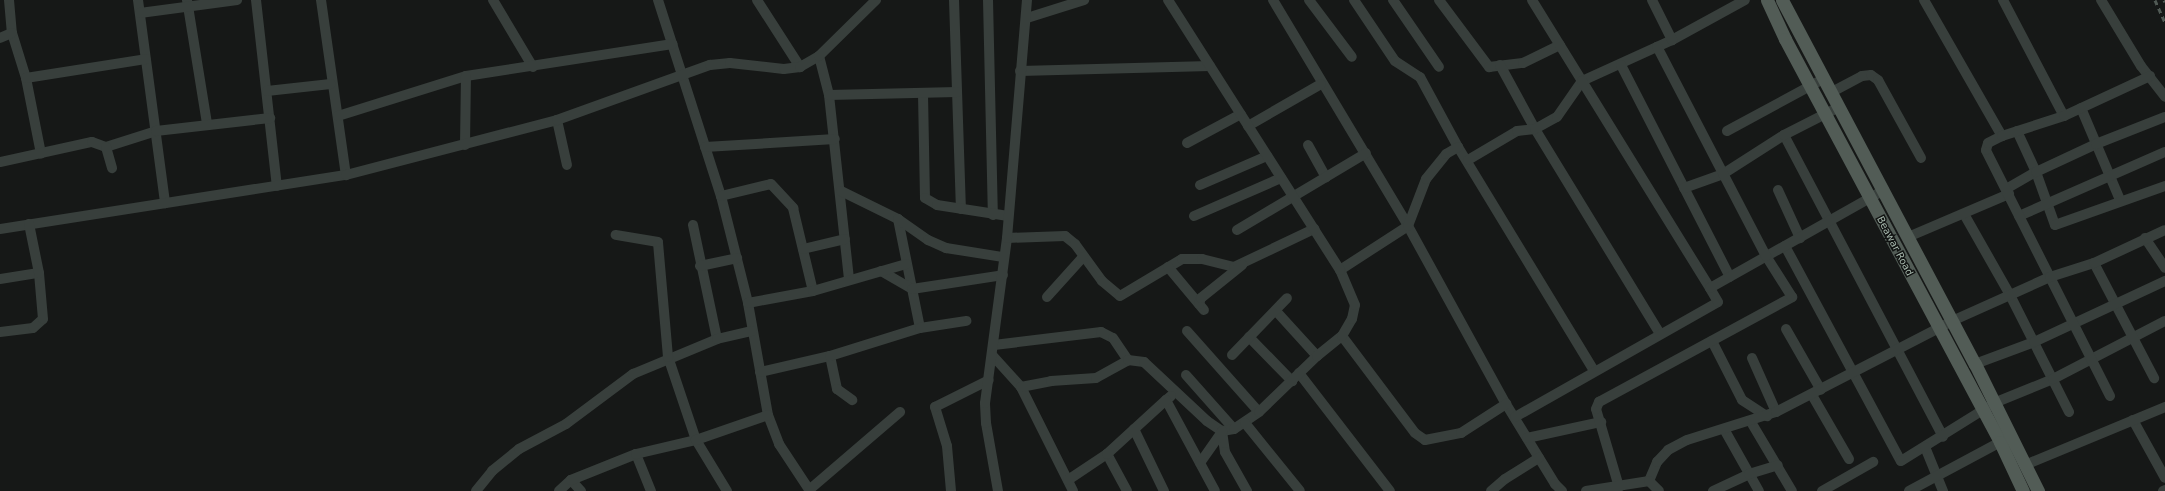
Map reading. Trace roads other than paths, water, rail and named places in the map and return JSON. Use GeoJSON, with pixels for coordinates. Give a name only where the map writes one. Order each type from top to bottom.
{"type":"FeatureCollection","features":[{"type":"Feature","properties":{"kind":"main road","name":"Beawar Road"},"geometry":{"type":"LineString","coordinates":[[1767,0],[1810,87],[1983,410],[2025,466],[2038,491]]}},
{"type":"Feature","properties":{"kind":"main road","name":"Beawar Road"},"geometry":{"type":"LineString","coordinates":[[1782,0],[1975,364],[1994,403],[2023,491]]}},
{"type":"Feature","properties":{"kind":"street"},"geometry":{"type":"LineString","coordinates":[[9,0],[12,33],[26,78],[41,154]]}},
{"type":"Feature","properties":{"kind":"street"},"geometry":{"type":"LineString","coordinates":[[138,0],[165,203]]}},
{"type":"Feature","properties":{"kind":"street"},"geometry":{"type":"LineString","coordinates":[[140,13],[187,3],[237,0]]}},
{"type":"Feature","properties":{"kind":"street"},"geometry":{"type":"LineString","coordinates":[[256,0],[277,186]]}},
{"type":"Feature","properties":{"kind":"street"},"geometry":{"type":"LineString","coordinates":[[321,0],[331,84],[338,116],[346,175]]}},
{"type":"Feature","properties":{"kind":"street"},"geometry":{"type":"LineString","coordinates":[[493,0],[533,67]]}},
{"type":"Feature","properties":{"kind":"street"},"geometry":{"type":"LineString","coordinates":[[658,0],[684,74],[696,118],[721,196],[748,303],[768,416],[779,444],[809,490],[900,412]]}},
{"type":"Feature","properties":{"kind":"street"},"geometry":{"type":"LineString","coordinates":[[757,0],[800,67]]}},
{"type":"Feature","properties":{"kind":"street"},"geometry":{"type":"LineString","coordinates":[[0,229],[346,175],[557,120],[710,65],[730,63],[784,69],[800,67],[819,56],[876,0]]}},
{"type":"Feature","properties":{"kind":"street"},"geometry":{"type":"LineString","coordinates":[[954,0],[961,209]]}},
{"type":"Feature","properties":{"kind":"street"},"geometry":{"type":"LineString","coordinates":[[988,0],[993,215]]}},
{"type":"Feature","properties":{"kind":"street"},"geometry":{"type":"LineString","coordinates":[[998,491],[986,423],[985,404],[993,356],[1003,275],[1003,257],[1007,235],[1020,71],[1027,18],[1027,0]]}},
{"type":"Feature","properties":{"kind":"street"},"geometry":{"type":"LineString","coordinates":[[1027,18],[1084,0]]}},
{"type":"Feature","properties":{"kind":"street"},"geometry":{"type":"LineString","coordinates":[[1021,387],[1051,381],[1096,378],[1128,360],[1144,362],[1207,421],[1222,431],[1234,429],[1245,423],[1259,412],[1317,356],[1342,336],[1352,319],[1355,305],[1340,270],[1168,0]]}},
{"type":"Feature","properties":{"kind":"street"},"geometry":{"type":"LineString","coordinates":[[1273,0],[1321,84],[1366,153],[1506,404],[1555,484],[1562,491]]}},
{"type":"Feature","properties":{"kind":"street"},"geometry":{"type":"LineString","coordinates":[[1309,0],[1352,57]]}},
{"type":"Feature","properties":{"kind":"street"},"geometry":{"type":"LineString","coordinates":[[1354,0],[1395,61],[1420,77],[1458,147],[1468,160],[1594,371]]}},
{"type":"Feature","properties":{"kind":"street"},"geometry":{"type":"LineString","coordinates":[[1393,0],[1439,66]]}},
{"type":"Feature","properties":{"kind":"street"},"geometry":{"type":"LineString","coordinates":[[1439,0],[1489,67],[1523,63],[1560,45]]}},
{"type":"Feature","properties":{"kind":"street"},"geometry":{"type":"LineString","coordinates":[[1515,417],[1718,302],[1532,0]]}},
{"type":"Feature","properties":{"kind":"street"},"geometry":{"type":"LineString","coordinates":[[1652,0],[1672,40]]}},
{"type":"Feature","properties":{"kind":"street"},"geometry":{"type":"LineString","coordinates":[[1468,160],[1518,131],[1535,129],[1558,117],[1582,81],[1621,65],[1672,40],[1745,0]]}},
{"type":"Feature","properties":{"kind":"street"},"geometry":{"type":"LineString","coordinates":[[1924,0],[2002,136]]}},
{"type":"Feature","properties":{"kind":"street"},"geometry":{"type":"LineString","coordinates":[[2004,0],[2064,116]]}},
{"type":"Feature","properties":{"kind":"street"},"geometry":{"type":"LineString","coordinates":[[2101,0],[2139,63],[2165,97]]}},
{"type":"Feature","properties":{"kind":"street"},"geometry":{"type":"LineString","coordinates":[[187,3],[207,124]]}},
{"type":"Feature","properties":{"kind":"street"},"geometry":{"type":"LineString","coordinates":[[0,38],[12,33]]}},
{"type":"Feature","properties":{"kind":"street"},"geometry":{"type":"LineString","coordinates":[[338,116],[466,76],[533,67],[673,44]]}},
{"type":"Feature","properties":{"kind":"street"},"geometry":{"type":"LineString","coordinates":[[1619,487],[1599,416],[1598,402],[1792,297],[1766,256],[1657,47]]}},
{"type":"Feature","properties":{"kind":"street"},"geometry":{"type":"LineString","coordinates":[[819,56],[829,95],[841,191],[849,280]]}},
{"type":"Feature","properties":{"kind":"street"},"geometry":{"type":"LineString","coordinates":[[26,78],[146,59]]}},
{"type":"Feature","properties":{"kind":"street"},"geometry":{"type":"LineString","coordinates":[[1500,65],[1535,129],[1660,334]]}},
{"type":"Feature","properties":{"kind":"street"},"geometry":{"type":"LineString","coordinates":[[1621,65],[1730,276]]}},
{"type":"Feature","properties":{"kind":"street"},"geometry":{"type":"LineString","coordinates":[[1020,71],[1210,66]]}},
{"type":"Feature","properties":{"kind":"street"},"geometry":{"type":"LineString","coordinates":[[1830,93],[1862,76],[1871,75],[1878,80],[1921,158]]}},
{"type":"Feature","properties":{"kind":"street"},"geometry":{"type":"LineString","coordinates":[[465,145],[466,76]]}},
{"type":"Feature","properties":{"kind":"street"},"geometry":{"type":"LineString","coordinates":[[2110,396],[1986,150],[1988,143],[2002,136],[2064,116],[2150,76]]}},
{"type":"Feature","properties":{"kind":"street"},"geometry":{"type":"LineString","coordinates":[[1727,132],[1823,79]]}},
{"type":"Feature","properties":{"kind":"street"},"geometry":{"type":"LineString","coordinates":[[267,91],[331,84]]}},
{"type":"Feature","properties":{"kind":"street"},"geometry":{"type":"LineString","coordinates":[[1248,126],[1321,84]]}},
{"type":"Feature","properties":{"kind":"street"},"geometry":{"type":"LineString","coordinates":[[829,95],[923,94],[957,92]]}},
{"type":"Feature","properties":{"kind":"street"},"geometry":{"type":"LineString","coordinates":[[923,94],[925,198],[937,205],[1008,219]]}},
{"type":"Feature","properties":{"kind":"street"},"geometry":{"type":"LineString","coordinates":[[1684,188],[1723,174],[1784,135],[1838,108]]}},
{"type":"Feature","properties":{"kind":"street"},"geometry":{"type":"LineString","coordinates":[[2080,108],[2120,200]]}},
{"type":"Feature","properties":{"kind":"street"},"geometry":{"type":"LineString","coordinates":[[1187,143],[1241,114]]}},
{"type":"Feature","properties":{"kind":"street"},"geometry":{"type":"LineString","coordinates":[[1908,237],[1964,214],[2007,191],[2036,172],[2096,144],[2165,117]]}},
{"type":"Feature","properties":{"kind":"street"},"geometry":{"type":"LineString","coordinates":[[0,162],[92,142],[106,147],[156,131],[270,118]]}},
{"type":"Feature","properties":{"kind":"street"},"geometry":{"type":"LineString","coordinates":[[557,120],[567,165]]}},
{"type":"Feature","properties":{"kind":"street"},"geometry":{"type":"LineString","coordinates":[[2017,131],[2036,172],[2055,225],[2120,200],[2165,186]]}},
{"type":"Feature","properties":{"kind":"street"},"geometry":{"type":"LineString","coordinates":[[1784,135],[1831,220],[1943,437]]}},
{"type":"Feature","properties":{"kind":"street"},"geometry":{"type":"LineString","coordinates":[[705,147],[834,139]]}},
{"type":"Feature","properties":{"kind":"street"},"geometry":{"type":"LineString","coordinates":[[1308,145],[1326,177]]}},
{"type":"Feature","properties":{"kind":"street"},"geometry":{"type":"LineString","coordinates":[[106,147],[112,168]]}},
{"type":"Feature","properties":{"kind":"street"},"geometry":{"type":"LineString","coordinates":[[1340,270],[1408,226],[1426,179],[1446,154],[1458,147]]}},
{"type":"Feature","properties":{"kind":"street"},"geometry":{"type":"LineString","coordinates":[[2019,216],[2165,152]]}},
{"type":"Feature","properties":{"kind":"street"},"geometry":{"type":"LineString","coordinates":[[1237,230],[1366,153]]}},
{"type":"Feature","properties":{"kind":"street"},"geometry":{"type":"LineString","coordinates":[[1200,185],[1267,156]]}},
{"type":"Feature","properties":{"kind":"street"},"geometry":{"type":"LineString","coordinates":[[1194,216],[1281,178]]}},
{"type":"Feature","properties":{"kind":"street"},"geometry":{"type":"LineString","coordinates":[[721,196],[771,184],[793,208],[813,291]]}},
{"type":"Feature","properties":{"kind":"street"},"geometry":{"type":"LineString","coordinates":[[1778,190],[1800,238]]}},
{"type":"Feature","properties":{"kind":"street"},"geometry":{"type":"LineString","coordinates":[[1710,288],[1884,190]]}},
{"type":"Feature","properties":{"kind":"street"},"geometry":{"type":"LineString","coordinates":[[841,191],[898,219],[928,240],[946,248],[1003,257]]}},
{"type":"Feature","properties":{"kind":"street"},"geometry":{"type":"LineString","coordinates":[[1964,214],[2010,295],[2069,412]]}},
{"type":"Feature","properties":{"kind":"street"},"geometry":{"type":"LineString","coordinates":[[898,219],[920,328]]}},
{"type":"Feature","properties":{"kind":"street"},"geometry":{"type":"LineString","coordinates":[[0,332],[33,328],[41,324],[44,311],[39,272],[30,224]]}},
{"type":"Feature","properties":{"kind":"street"},"geometry":{"type":"LineString","coordinates":[[693,225],[700,266],[716,339]]}},
{"type":"Feature","properties":{"kind":"street"},"geometry":{"type":"LineString","coordinates":[[1007,235],[1065,236],[1102,282],[1120,296],[1182,259],[1192,258],[1234,267],[1314,229]]}},
{"type":"Feature","properties":{"kind":"street"},"geometry":{"type":"LineString","coordinates":[[1649,481],[1657,462],[1668,450],[1687,440],[1762,418],[1816,392],[1897,348],[1952,321],[2050,277],[2094,263],[2165,230]]}},
{"type":"Feature","properties":{"kind":"street"},"geometry":{"type":"LineString","coordinates":[[616,235],[658,242],[668,357],[696,440],[727,491]]}},
{"type":"Feature","properties":{"kind":"street"},"geometry":{"type":"LineString","coordinates":[[2145,238],[2165,268]]}},
{"type":"Feature","properties":{"kind":"street"},"geometry":{"type":"LineString","coordinates":[[803,249],[845,239]]}},
{"type":"Feature","properties":{"kind":"street"},"geometry":{"type":"LineString","coordinates":[[1785,246],[1901,461],[1943,437],[1994,403],[2052,379],[2165,321]]}},
{"type":"Feature","properties":{"kind":"street"},"geometry":{"type":"LineString","coordinates":[[1047,297],[1083,257]]}},
{"type":"Feature","properties":{"kind":"street"},"geometry":{"type":"LineString","coordinates":[[700,266],[737,258]]}},
{"type":"Feature","properties":{"kind":"street"},"geometry":{"type":"LineString","coordinates":[[1168,267],[1202,307],[1201,298],[1245,262]]}},
{"type":"Feature","properties":{"kind":"street"},"geometry":{"type":"LineString","coordinates":[[2094,263],[2154,378]]}},
{"type":"Feature","properties":{"kind":"street"},"geometry":{"type":"LineString","coordinates":[[748,303],[813,291],[906,264]]}},
{"type":"Feature","properties":{"kind":"street"},"geometry":{"type":"LineString","coordinates":[[881,271],[912,288],[1003,275]]}},
{"type":"Feature","properties":{"kind":"street"},"geometry":{"type":"LineString","coordinates":[[0,279],[39,272]]}},
{"type":"Feature","properties":{"kind":"street"},"geometry":{"type":"LineString","coordinates":[[1975,364],[2034,342],[2073,322],[2116,306],[2165,281]]}},
{"type":"Feature","properties":{"kind":"street"},"geometry":{"type":"LineString","coordinates":[[1232,355],[1287,298]]}},
{"type":"Feature","properties":{"kind":"street"},"geometry":{"type":"LineString","coordinates":[[1276,311],[1317,356]]}},
{"type":"Feature","properties":{"kind":"street"},"geometry":{"type":"LineString","coordinates":[[760,372],[830,356],[920,328],[966,321]]}},
{"type":"Feature","properties":{"kind":"street"},"geometry":{"type":"LineString","coordinates":[[1786,329],[1849,459]]}},
{"type":"Feature","properties":{"kind":"street"},"geometry":{"type":"LineString","coordinates":[[476,491],[492,471],[519,449],[566,424],[633,374],[668,357],[716,339],[752,331]]}},
{"type":"Feature","properties":{"kind":"street"},"geometry":{"type":"LineString","coordinates":[[1187,331],[1259,412]]}},
{"type":"Feature","properties":{"kind":"street"},"geometry":{"type":"LineString","coordinates":[[994,345],[1101,332],[1113,338],[1128,360]]}},
{"type":"Feature","properties":{"kind":"street"},"geometry":{"type":"LineString","coordinates":[[1342,336],[1415,433],[1425,440],[1449,437],[1461,433],[1506,404]]}},
{"type":"Feature","properties":{"kind":"street"},"geometry":{"type":"LineString","coordinates":[[1249,337],[1296,377],[1386,490]]}},
{"type":"Feature","properties":{"kind":"street"},"geometry":{"type":"LineString","coordinates":[[1712,341],[1742,400],[1762,418]]}},
{"type":"Feature","properties":{"kind":"street"},"geometry":{"type":"LineString","coordinates":[[830,356],[837,389],[852,400]]}},
{"type":"Feature","properties":{"kind":"street"},"geometry":{"type":"LineString","coordinates":[[993,356],[1021,387],[1073,491]]}},
{"type":"Feature","properties":{"kind":"street"},"geometry":{"type":"LineString","coordinates":[[1752,358],[1762,418],[1778,465],[1792,491]]}},
{"type":"Feature","properties":{"kind":"street"},"geometry":{"type":"LineString","coordinates":[[1186,375],[1234,429]]}},
{"type":"Feature","properties":{"kind":"street"},"geometry":{"type":"LineString","coordinates":[[951,491],[947,446],[935,407],[989,380]]}},
{"type":"Feature","properties":{"kind":"street"},"geometry":{"type":"LineString","coordinates":[[1068,480],[1107,454],[1175,392]]}},
{"type":"Feature","properties":{"kind":"street"},"geometry":{"type":"LineString","coordinates":[[1166,400],[1215,491]]}},
{"type":"Feature","properties":{"kind":"street"},"geometry":{"type":"LineString","coordinates":[[2025,466],[2164,408]]}},
{"type":"Feature","properties":{"kind":"street"},"geometry":{"type":"LineString","coordinates":[[559,491],[571,480],[636,454],[696,440],[768,416]]}},
{"type":"Feature","properties":{"kind":"street"},"geometry":{"type":"LineString","coordinates":[[1528,438],[1599,416]]}},
{"type":"Feature","properties":{"kind":"street"},"geometry":{"type":"LineString","coordinates":[[2133,420],[2165,478]]}},
{"type":"Feature","properties":{"kind":"street"},"geometry":{"type":"LineString","coordinates":[[1245,423],[1300,491]]}},
{"type":"Feature","properties":{"kind":"street"},"geometry":{"type":"LineString","coordinates":[[1134,429],[1164,491]]}},
{"type":"Feature","properties":{"kind":"street"},"geometry":{"type":"LineString","coordinates":[[1724,429],[1759,491]]}},
{"type":"Feature","properties":{"kind":"street"},"geometry":{"type":"LineString","coordinates":[[1200,463],[1222,431]]}},
{"type":"Feature","properties":{"kind":"street"},"geometry":{"type":"LineString","coordinates":[[1222,431],[1225,452],[1247,491]]}},
{"type":"Feature","properties":{"kind":"street"},"geometry":{"type":"LineString","coordinates":[[1909,491],[2006,439]]}},
{"type":"Feature","properties":{"kind":"street"},"geometry":{"type":"LineString","coordinates":[[1925,447],[1942,491]]}},
{"type":"Feature","properties":{"kind":"street"},"geometry":{"type":"LineString","coordinates":[[636,454],[650,491]]}},
{"type":"Feature","properties":{"kind":"street"},"geometry":{"type":"LineString","coordinates":[[1107,454],[1127,491]]}},
{"type":"Feature","properties":{"kind":"street"},"geometry":{"type":"LineString","coordinates":[[1491,491],[1505,479],[1539,458]]}},
{"type":"Feature","properties":{"kind":"street"},"geometry":{"type":"LineString","coordinates":[[1822,491],[1873,462]]}},
{"type":"Feature","properties":{"kind":"street"},"geometry":{"type":"LineString","coordinates":[[1713,491],[1724,488],[1749,474],[1778,465]]}},
{"type":"Feature","properties":{"kind":"street"},"geometry":{"type":"LineString","coordinates":[[571,480],[581,491]]}},
{"type":"Feature","properties":{"kind":"street"},"geometry":{"type":"LineString","coordinates":[[1586,491],[1619,487],[1649,481]]}},
{"type":"Feature","properties":{"kind":"street"},"geometry":{"type":"LineString","coordinates":[[1649,481],[1659,491]]}},
{"type":"Feature","properties":{"kind":"railway"},"geometry":{"type":"LineString","coordinates":[[2155,0],[2165,22]]}}]}
